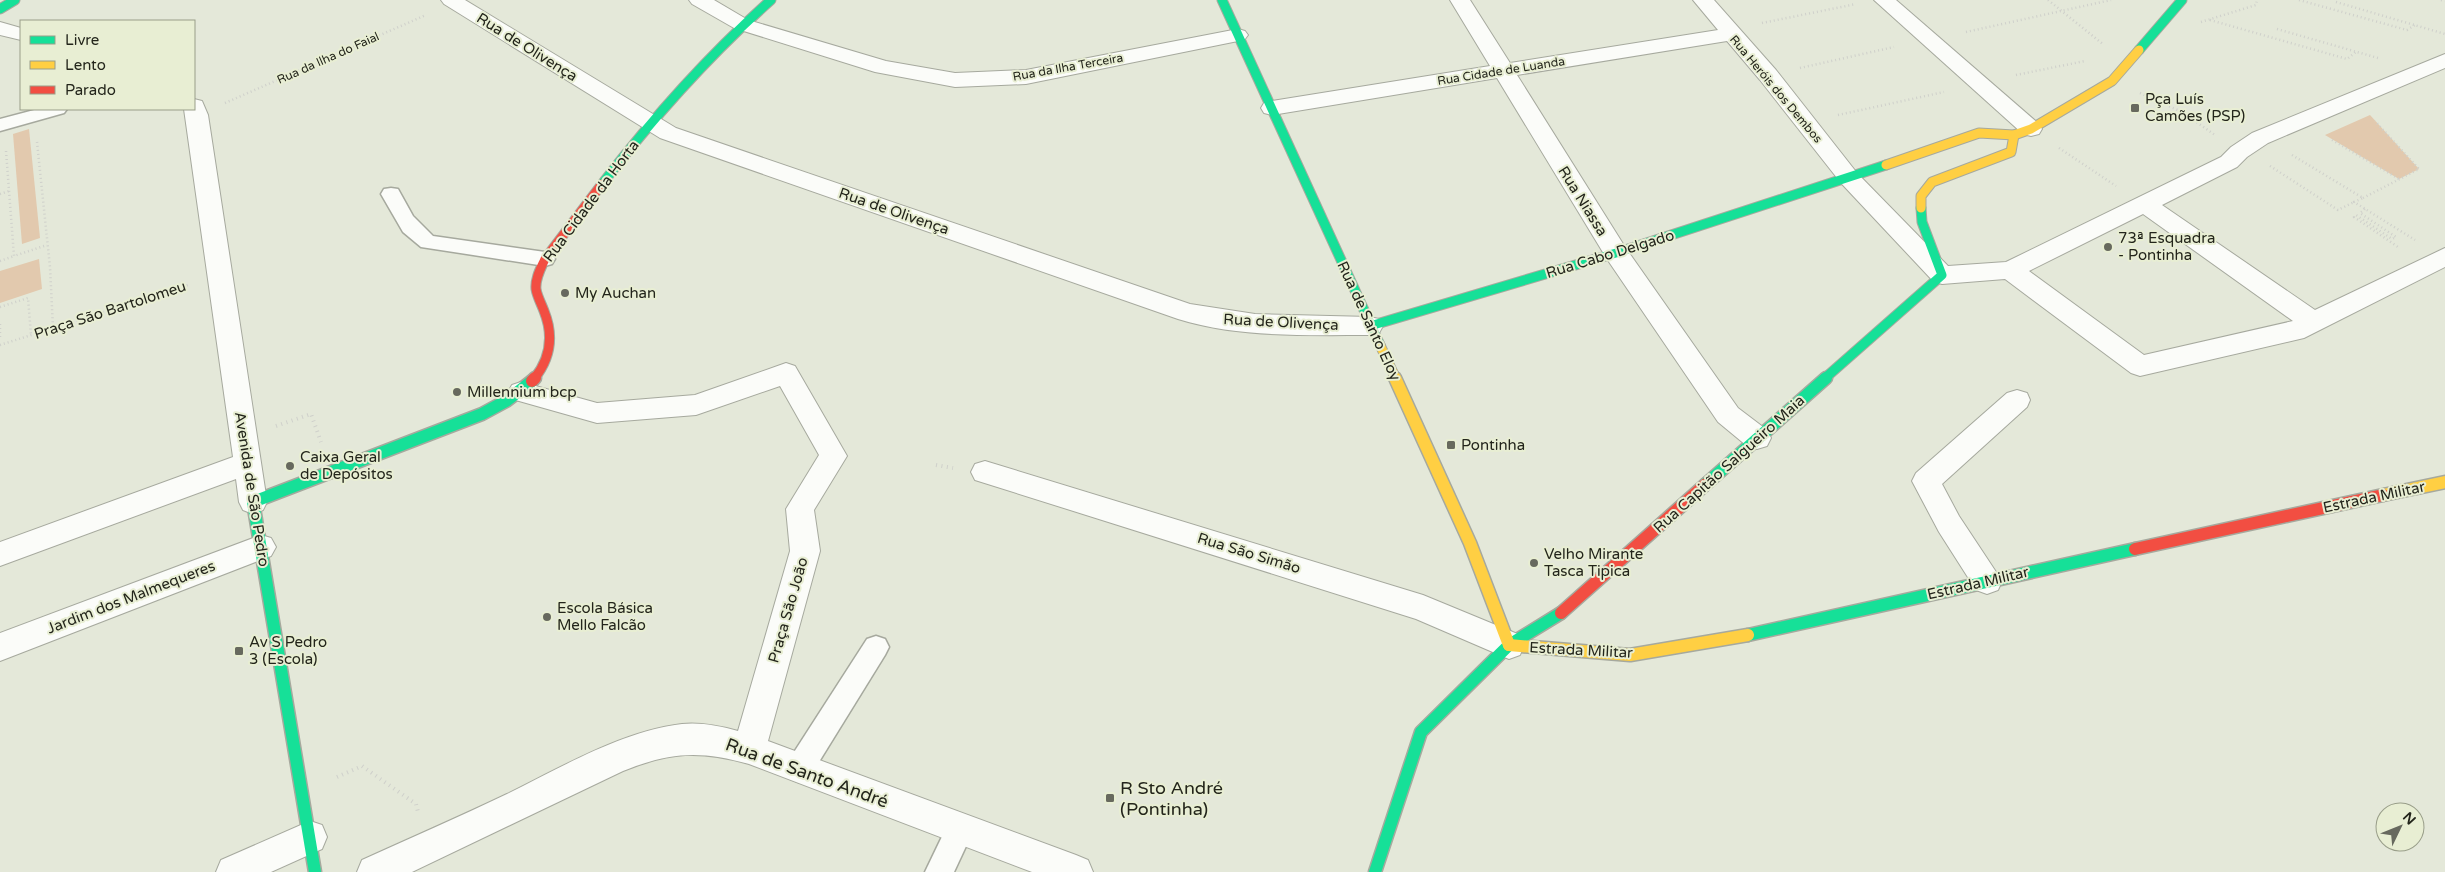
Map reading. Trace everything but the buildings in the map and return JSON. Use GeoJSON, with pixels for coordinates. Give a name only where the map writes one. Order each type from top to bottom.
{"type":"FeatureCollection","features":[{"type":"Feature","properties":{"kind":"street"},"geometry":{"type":"LineString","coordinates":[[0,9],[15,0]]}},
{"type":"Feature","properties":{"kind":"street","name":"Rua da Ilha Terceira"},"geometry":{"type":"LineString","coordinates":[[700,0],[741,24],[883,67],[955,80],[1026,77],[1238,35]]}},
{"type":"Feature","properties":{"kind":"street","name":"Rua Cidade da Horta"},"geometry":{"type":"LineString","coordinates":[[253,502],[482,414],[505,404],[521,392],[544,365],[551,350],[551,335],[535,289],[537,274],[546,259],[680,87],[741,24],[771,0]]}},
{"type":"Feature","properties":{"kind":"street","name":"Rua de Santo Eloy"},"geometry":{"type":"LineString","coordinates":[[1222,0],[1470,544],[1509,646]]}},
{"type":"Feature","properties":{"kind":"street","name":"Rua Niassa"},"geometry":{"type":"LineString","coordinates":[[1460,0],[1616,253],[1728,415],[1757,438]]}},
{"type":"Feature","properties":{"kind":"street","name":"Rua Heróis dos Dembos"},"geometry":{"type":"LineString","coordinates":[[1703,0],[1728,32],[1768,75],[1849,178],[1942,275]]}},
{"type":"Feature","properties":{"kind":"street"},"geometry":{"type":"LineString","coordinates":[[1884,0],[2022,132]]}},
{"type":"Feature","properties":{"kind":"street"},"geometry":{"type":"LineString","coordinates":[[2182,0],[2129,64],[2112,81],[2022,132],[2010,152],[1932,182],[1921,196],[1922,222],[1942,275],[2010,270],[2146,205],[2229,162],[2239,152],[2260,138],[2423,71],[2445,60]]}},
{"type":"Feature","properties":{"kind":"street","name":"Rua de Olivença"},"geometry":{"type":"LineString","coordinates":[[454,1],[650,124],[668,133],[1187,313],[1226,322],[1251,324],[1370,326]]}},
{"type":"Feature","properties":{"kind":"street"},"geometry":{"type":"LineString","coordinates":[[0,28],[20,34]]}},
{"type":"Feature","properties":{"kind":"street","name":"Rua Cidade de Luanda"},"geometry":{"type":"LineString","coordinates":[[1272,108],[1728,32]]}},
{"type":"Feature","properties":{"kind":"street","name":"Avenida de São Pedro"},"geometry":{"type":"LineString","coordinates":[[196,111],[245,451],[315,872]]}},
{"type":"Feature","properties":{"kind":"street","name":"Rua Cabo Delgado"},"geometry":{"type":"LineString","coordinates":[[1370,326],[1423,312],[1616,253],[1849,178],[1980,133],[2022,132]]}},
{"type":"Feature","properties":{"kind":"street"},"geometry":{"type":"LineString","coordinates":[[2146,205],[2313,322]]}},
{"type":"Feature","properties":{"kind":"street"},"geometry":{"type":"LineString","coordinates":[[2010,270],[2140,366],[2295,331],[2436,262]]}},
{"type":"Feature","properties":{"kind":"street","name":"Rua Capitão Salgueiro Maia"},"geometry":{"type":"LineString","coordinates":[[1375,872],[1421,732],[1509,646],[1569,608],[1757,438],[1942,275]]}},
{"type":"Feature","properties":{"kind":"street","name":"Praça São João"},"geometry":{"type":"LineString","coordinates":[[521,392],[597,413],[696,405],[786,373],[833,456],[800,509],[805,551],[748,749]]}},
{"type":"Feature","properties":{"kind":"street"},"geometry":{"type":"LineString","coordinates":[[1987,581],[1949,524],[1926,481],[2017,400]]}},
{"type":"Feature","properties":{"kind":"street"},"geometry":{"type":"LineString","coordinates":[[0,554],[245,451]]}},
{"type":"Feature","properties":{"kind":"street","name":"Rua São Simão"},"geometry":{"type":"LineString","coordinates":[[986,472],[1423,608],[1509,646]]}},
{"type":"Feature","properties":{"kind":"street","name":"Estrada Militar"},"geometry":{"type":"LineString","coordinates":[[1509,646],[1630,655],[1761,633],[1987,581],[2445,482]]}},
{"type":"Feature","properties":{"kind":"street","name":"Jardim dos Malmequeres"},"geometry":{"type":"LineString","coordinates":[[0,647],[261,546]]}},
{"type":"Feature","properties":{"kind":"street","name":"Rua de Santo André"},"geometry":{"type":"LineString","coordinates":[[374,872],[456,836],[582,774],[650,746],[691,738],[720,741],[748,749],[1076,872]]}},
{"type":"Feature","properties":{"kind":"street"},"geometry":{"type":"LineString","coordinates":[[1361,872],[1378,848],[1390,824]]}},
{"type":"Feature","properties":{"kind":"street"},"geometry":{"type":"LineString","coordinates":[[232,872],[310,837]]}},
{"type":"Feature","properties":{"kind":"lane"},"geometry":{"type":"LineString","coordinates":[[0,125],[35,119],[56,110]]}},
{"type":"Feature","properties":{"kind":"lane"},"geometry":{"type":"LineString","coordinates":[[391,194],[406,223],[414,233],[428,242],[546,259]]}},
{"type":"Feature","properties":{"kind":"lane"},"geometry":{"type":"LineString","coordinates":[[799,769],[876,647]]}},
{"type":"Feature","properties":{"kind":"lane"},"geometry":{"type":"LineString","coordinates":[[938,872],[960,828]]}},
{"type":"Feature","properties":{"kind":"path"},"geometry":{"type":"LineString","coordinates":[[2048,0],[2129,64]]}},
{"type":"Feature","properties":{"kind":"path"},"geometry":{"type":"LineString","coordinates":[[2173,12],[2191,18],[2194,25],[2256,4],[2257,0]]}},
{"type":"Feature","properties":{"kind":"path"},"geometry":{"type":"LineString","coordinates":[[2299,0],[2407,30],[2416,25]]}},
{"type":"Feature","properties":{"kind":"path"},"geometry":{"type":"LineString","coordinates":[[2441,0],[2445,1]]}},
{"type":"Feature","properties":{"kind":"path","name":"Rua da Ilha do Faial"},"geometry":{"type":"LineString","coordinates":[[196,111],[454,1]]}},
{"type":"Feature","properties":{"kind":"path"},"geometry":{"type":"LineString","coordinates":[[2336,2],[2445,34]]}},
{"type":"Feature","properties":{"kind":"path"},"geometry":{"type":"LineString","coordinates":[[1728,32],[1857,4]]}},
{"type":"Feature","properties":{"kind":"path"},"geometry":{"type":"LineString","coordinates":[[2210,20],[2347,59],[2356,52]]}},
{"type":"Feature","properties":{"kind":"path"},"geometry":{"type":"LineString","coordinates":[[2277,29],[2423,71]]}},
{"type":"Feature","properties":{"kind":"path"},"geometry":{"type":"LineString","coordinates":[[2112,81],[2182,112],[2239,152],[2264,162],[2338,210],[2419,169],[2370,116]]}},
{"type":"Feature","properties":{"kind":"path"},"geometry":{"type":"LineString","coordinates":[[14,256],[6,131],[35,119],[53,328]]}},
{"type":"Feature","properties":{"kind":"path"},"geometry":{"type":"LineString","coordinates":[[2022,132],[2146,205]]}},
{"type":"Feature","properties":{"kind":"path"},"geometry":{"type":"LineString","coordinates":[[2325,135],[2399,179]]}},
{"type":"Feature","properties":{"kind":"path"},"geometry":{"type":"LineString","coordinates":[[2295,149],[2288,153],[2362,198]]}},
{"type":"Feature","properties":{"kind":"path"},"geometry":{"type":"LineString","coordinates":[[0,194],[9,191]]}},
{"type":"Feature","properties":{"kind":"path"},"geometry":{"type":"LineString","coordinates":[[2354,202],[2384,220]]}},
{"type":"Feature","properties":{"kind":"path"},"geometry":{"type":"LineString","coordinates":[[2365,209],[2360,213],[2396,237],[2392,239],[2356,215],[2354,217],[2436,262]]}},
{"type":"Feature","properties":{"kind":"path"},"geometry":{"type":"LineString","coordinates":[[0,260],[47,245]]}},
{"type":"Feature","properties":{"kind":"path","name":"Praça São Bartolomeu"},"geometry":{"type":"LineString","coordinates":[[0,345],[220,275]]}},
{"type":"Feature","properties":{"kind":"path"},"geometry":{"type":"LineString","coordinates":[[0,307],[28,298],[31,335]]}},
{"type":"Feature","properties":{"kind":"path"},"geometry":{"type":"LineString","coordinates":[[0,324],[0,340]]}},
{"type":"Feature","properties":{"kind":"path"},"geometry":{"type":"LineString","coordinates":[[245,451],[311,414],[332,472]]}},
{"type":"Feature","properties":{"kind":"path"},"geometry":{"type":"LineString","coordinates":[[302,793],[362,766],[416,804],[426,848]]}},
{"type":"Feature","properties":{"kind":"shaded area"},"geometry":{"type":"Polygon","coordinates":[[[2370,115],[2419,169],[2399,179],[2325,135],[2370,115]]]}},
{"type":"Feature","properties":{"kind":"shaded area"},"geometry":{"type":"Polygon","coordinates":[[[29,129],[40,238],[22,244],[13,134],[29,129]]]}},
{"type":"Feature","properties":{"kind":"shaded area"},"geometry":{"type":"Polygon","coordinates":[[[39,259],[42,289],[0,303],[0,271],[39,259]]]}},
{"type":"Feature","properties":{"kind":"traffic: fast"},"geometry":{"type":"LineString","coordinates":[[0,9],[15,0]]}},
{"type":"Feature","properties":{"kind":"traffic: fast"},"geometry":{"type":"LineString","coordinates":[[602,184],[661,111],[703,65],[771,0]]}},
{"type":"Feature","properties":{"kind":"traffic: fast"},"geometry":{"type":"LineString","coordinates":[[1222,0],[1380,345]]}},
{"type":"Feature","properties":{"kind":"traffic: fast"},"geometry":{"type":"LineString","coordinates":[[2139,50],[2182,0]]}},
{"type":"Feature","properties":{"kind":"traffic: fast"},"geometry":{"type":"LineString","coordinates":[[1370,326],[1616,253],[1886,165]]}},
{"type":"Feature","properties":{"kind":"traffic: fast"},"geometry":{"type":"LineString","coordinates":[[1706,484],[1942,275],[1922,222],[1921,208]]}},
{"type":"Feature","properties":{"kind":"traffic: fast"},"geometry":{"type":"LineString","coordinates":[[315,872],[253,502],[482,414],[506,401],[532,381]]}},
{"type":"Feature","properties":{"kind":"traffic: fast"},"geometry":{"type":"LineString","coordinates":[[1748,635],[2135,549]]}},
{"type":"Feature","properties":{"kind":"traffic: fast"},"geometry":{"type":"LineString","coordinates":[[1375,872],[1421,732],[1509,645],[1561,613]]}},
{"type":"Feature","properties":{"kind":"traffic: slow"},"geometry":{"type":"LineString","coordinates":[[1886,165],[1979,133],[2014,135],[2031,129],[2112,81],[2139,50]]}},
{"type":"Feature","properties":{"kind":"traffic: slow"},"geometry":{"type":"LineString","coordinates":[[1921,208],[1921,196],[1932,182],[2011,152],[2014,135]]}},
{"type":"Feature","properties":{"kind":"traffic: slow"},"geometry":{"type":"LineString","coordinates":[[1380,345],[1470,543],[1509,645]]}},
{"type":"Feature","properties":{"kind":"traffic: slow"},"geometry":{"type":"LineString","coordinates":[[2383,495],[2445,482]]}},
{"type":"Feature","properties":{"kind":"traffic: slow"},"geometry":{"type":"LineString","coordinates":[[1509,645],[1630,655],[1748,635]]}},
{"type":"Feature","properties":{"kind":"traffic: jam"},"geometry":{"type":"LineString","coordinates":[[532,381],[547,358],[550,341],[548,324],[536,288],[539,273],[545,259],[602,184]]}},
{"type":"Feature","properties":{"kind":"traffic: jam"},"geometry":{"type":"LineString","coordinates":[[1561,613],[1706,484]]}},
{"type":"Feature","properties":{"kind":"traffic: jam"},"geometry":{"type":"LineString","coordinates":[[2135,549],[2383,495]]}},
{"type":"Feature","properties":{"kind":"place","name":"Pça Luís Camões (PSP)"},"geometry":{"type":"Point","coordinates":[2135,108]}},
{"type":"Feature","properties":{"kind":"place","name":"73ª Esquadra - Pontinha"},"geometry":{"type":"Point","coordinates":[2108,247]}},
{"type":"Feature","properties":{"kind":"place","name":"My Auchan"},"geometry":{"type":"Point","coordinates":[565,293]}},
{"type":"Feature","properties":{"kind":"place","name":"Millennium bcp"},"geometry":{"type":"Point","coordinates":[457,392]}},
{"type":"Feature","properties":{"kind":"place","name":"Pontinha"},"geometry":{"type":"Point","coordinates":[1451,445]}},
{"type":"Feature","properties":{"kind":"place","name":"Caixa Geral de Depósitos"},"geometry":{"type":"Point","coordinates":[290,466]}},
{"type":"Feature","properties":{"kind":"place","name":"Velho Mirante Tasca Tipica"},"geometry":{"type":"Point","coordinates":[1534,563]}},
{"type":"Feature","properties":{"kind":"place","name":"Escola Básica Mello Falcão"},"geometry":{"type":"Point","coordinates":[547,617]}},
{"type":"Feature","properties":{"kind":"place","name":"Av S Pedro 3 (Escola)"},"geometry":{"type":"Point","coordinates":[239,651]}},
{"type":"Feature","properties":{"kind":"place","name":"R Sto André (Pontinha)"},"geometry":{"type":"Point","coordinates":[1110,798]}}]}
